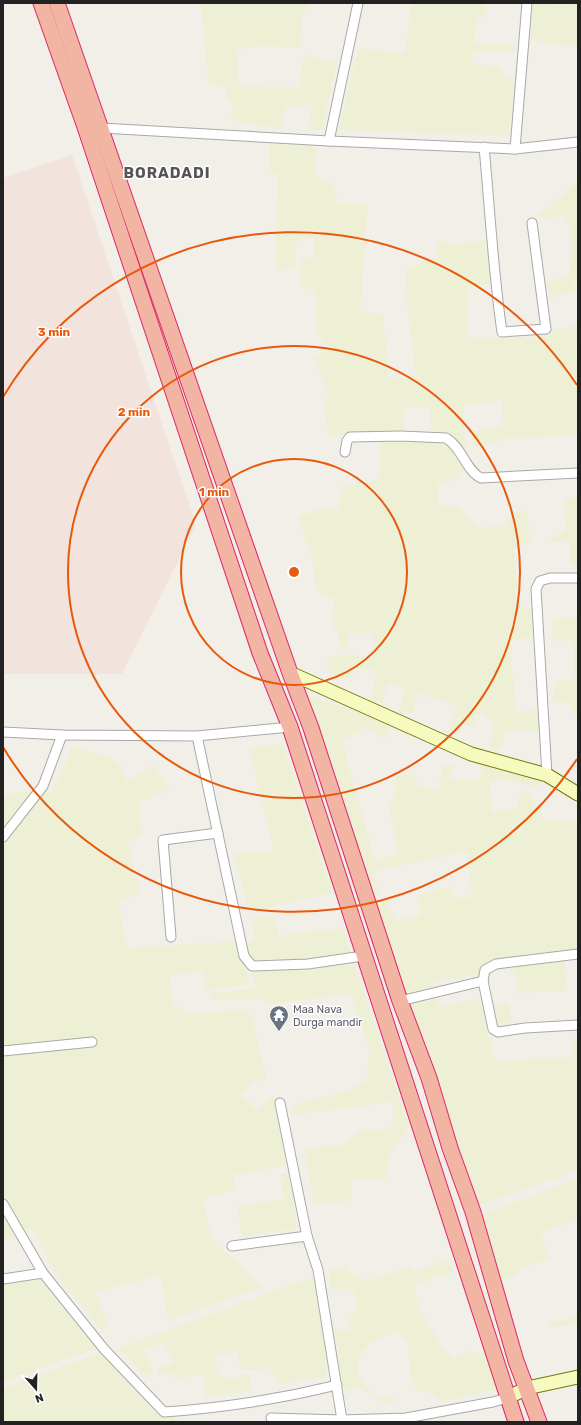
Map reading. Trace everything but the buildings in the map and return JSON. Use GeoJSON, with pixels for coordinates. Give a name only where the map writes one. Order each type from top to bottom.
{"type":"FeatureCollection","features":[{"type":"Feature","properties":{"kind":"highway"},"geometry":{"type":"LineString","coordinates":[[41,3],[85,127],[260,653],[290,727],[363,956],[516,1422]]}},
{"type":"Feature","properties":{"kind":"highway"},"geometry":{"type":"LineString","coordinates":[[57,3],[290,673],[311,728],[400,1001],[429,1078],[450,1148],[473,1212],[516,1361],[539,1422]]}},
{"type":"Feature","properties":{"kind":"main road"},"geometry":{"type":"LineString","coordinates":[[290,673],[471,754],[548,775],[578,794]]}},
{"type":"Feature","properties":{"kind":"main road"},"geometry":{"type":"LineString","coordinates":[[507,1398],[526,1388],[578,1377]]}},
{"type":"Feature","properties":{"kind":"street"},"geometry":{"type":"LineString","coordinates":[[329,141],[358,3]]}},
{"type":"Feature","properties":{"kind":"street"},"geometry":{"type":"LineString","coordinates":[[515,148],[527,3]]}},
{"type":"Feature","properties":{"kind":"street"},"geometry":{"type":"LineString","coordinates":[[101,128],[329,141],[515,148],[578,142]]}},
{"type":"Feature","properties":{"kind":"street"},"geometry":{"type":"LineString","coordinates":[[484,147],[490,201],[495,284],[502,332],[546,329],[532,223]]}},
{"type":"Feature","properties":{"kind":"street"},"geometry":{"type":"LineString","coordinates":[[345,452],[347,441],[350,438],[401,436],[446,438],[468,463],[474,475],[481,478],[578,473]]}},
{"type":"Feature","properties":{"kind":"street"},"geometry":{"type":"LineString","coordinates":[[548,775],[536,589],[540,581],[550,578],[578,578]]}},
{"type":"Feature","properties":{"kind":"street"},"geometry":{"type":"LineString","coordinates":[[3,732],[62,735],[197,736],[290,727]]}},
{"type":"Feature","properties":{"kind":"street"},"geometry":{"type":"LineString","coordinates":[[3,837],[43,786],[62,735]]}},
{"type":"Feature","properties":{"kind":"street"},"geometry":{"type":"LineString","coordinates":[[197,736],[244,956],[252,966],[308,964],[363,956]]}},
{"type":"Feature","properties":{"kind":"street"},"geometry":{"type":"LineString","coordinates":[[171,937],[163,840],[218,833]]}},
{"type":"Feature","properties":{"kind":"street"},"geometry":{"type":"LineString","coordinates":[[578,954],[496,964],[485,970],[483,981],[493,1029],[498,1032],[525,1028],[578,1025]]}},
{"type":"Feature","properties":{"kind":"street"},"geometry":{"type":"LineString","coordinates":[[400,1001],[483,981]]}},
{"type":"Feature","properties":{"kind":"street"},"geometry":{"type":"LineString","coordinates":[[3,1051],[92,1042]]}},
{"type":"Feature","properties":{"kind":"street"},"geometry":{"type":"LineString","coordinates":[[280,1103],[307,1236],[318,1270],[342,1420]]}},
{"type":"Feature","properties":{"kind":"street"},"geometry":{"type":"LineString","coordinates":[[3,1204],[43,1273],[104,1349],[164,1412],[211,1409],[310,1392],[337,1385]]}},
{"type":"Feature","properties":{"kind":"street"},"geometry":{"type":"LineString","coordinates":[[232,1246],[307,1236]]}},
{"type":"Feature","properties":{"kind":"street"},"geometry":{"type":"LineString","coordinates":[[3,1279],[43,1273]]}},
{"type":"Feature","properties":{"kind":"street"},"geometry":{"type":"LineString","coordinates":[[271,1418],[342,1420],[406,1418],[493,1402],[507,1398]]}},
{"type":"Feature","properties":{"kind":"shaded area"},"geometry":{"type":"Polygon","coordinates":[[[72,155],[196,525],[122,674],[3,674],[3,178],[72,155]]]}},
{"type":"Feature","properties":{"kind":"green space"},"geometry":{"type":"Polygon","coordinates":[[[201,3],[310,3],[302,13],[301,48],[261,46],[237,49],[239,86],[299,88],[304,55],[337,62],[322,130],[308,129],[312,105],[286,107],[280,129],[230,120],[234,104],[227,99],[226,87],[210,85],[208,78],[201,3]]]}},
{"type":"Feature","properties":{"kind":"green space"},"geometry":{"type":"Polygon","coordinates":[[[407,3],[485,3],[485,16],[476,19],[474,44],[516,44],[516,52],[473,52],[473,64],[500,66],[503,74],[515,82],[509,136],[339,130],[358,48],[405,53],[411,4],[407,3]]]}},
{"type":"Feature","properties":{"kind":"green space"},"geometry":{"type":"Polygon","coordinates":[[[533,3],[551,3],[551,6],[578,3],[578,47],[531,41],[533,3]]]}},
{"type":"Feature","properties":{"kind":"green space"},"geometry":{"type":"Polygon","coordinates":[[[269,140],[316,144],[316,178],[322,179],[334,185],[338,204],[368,204],[360,311],[383,315],[389,379],[416,375],[407,307],[406,269],[422,264],[425,258],[436,257],[437,243],[445,242],[453,245],[484,240],[488,256],[489,283],[467,289],[467,337],[484,339],[543,337],[552,329],[563,329],[575,326],[578,323],[578,347],[575,348],[578,368],[578,435],[503,439],[473,447],[471,432],[503,426],[502,401],[463,405],[466,455],[450,435],[431,433],[430,407],[405,407],[403,433],[329,436],[324,408],[329,393],[312,357],[330,350],[316,331],[315,290],[301,288],[301,260],[313,257],[314,238],[297,238],[295,269],[275,270],[278,175],[270,172],[269,140]]]}},
{"type":"Feature","properties":{"kind":"green space"},"geometry":{"type":"Polygon","coordinates":[[[578,182],[578,275],[574,285],[576,291],[551,298],[546,282],[568,276],[571,262],[571,229],[564,216],[542,219],[539,215],[578,182]]]}},
{"type":"Feature","properties":{"kind":"green space"},"geometry":{"type":"Polygon","coordinates":[[[380,438],[442,439],[469,465],[457,476],[456,480],[437,484],[438,506],[461,507],[466,517],[479,527],[505,526],[511,515],[527,511],[530,542],[514,548],[517,578],[516,605],[538,612],[541,637],[511,640],[511,662],[517,712],[540,710],[540,732],[513,730],[505,733],[501,750],[489,749],[494,724],[481,713],[475,716],[476,726],[462,725],[460,733],[448,731],[457,707],[440,699],[418,693],[413,713],[399,712],[405,687],[387,683],[383,703],[371,702],[376,669],[354,669],[351,680],[335,678],[328,669],[326,658],[347,655],[370,657],[374,642],[370,633],[350,633],[347,649],[341,651],[338,632],[332,626],[335,611],[332,597],[323,597],[315,586],[313,562],[298,518],[323,507],[338,509],[341,486],[369,482],[379,478],[380,438]]]}},
{"type":"Feature","properties":{"kind":"green space"},"geometry":{"type":"Polygon","coordinates":[[[578,496],[578,566],[570,563],[569,541],[544,543],[566,529],[564,500],[578,496]]]}},
{"type":"Feature","properties":{"kind":"green space"},"geometry":{"type":"Polygon","coordinates":[[[578,613],[578,714],[572,713],[571,703],[553,702],[555,682],[575,678],[573,642],[552,640],[553,620],[576,618],[578,613]]]}},
{"type":"Feature","properties":{"kind":"green space"},"geometry":{"type":"Polygon","coordinates":[[[305,695],[390,722],[387,739],[366,727],[342,741],[375,861],[398,854],[389,807],[396,790],[395,776],[413,774],[419,787],[438,789],[443,766],[453,765],[452,779],[480,780],[483,761],[541,781],[534,789],[517,781],[500,779],[490,783],[492,812],[517,808],[521,793],[531,793],[533,804],[542,806],[542,819],[566,820],[578,823],[578,957],[564,959],[567,991],[518,993],[514,969],[433,981],[439,1007],[477,999],[487,1006],[508,1004],[512,1020],[487,1029],[495,1061],[573,1057],[573,1038],[578,1036],[578,1161],[576,1162],[578,1170],[472,1208],[373,905],[388,901],[395,920],[421,915],[416,895],[450,887],[454,898],[472,898],[468,851],[372,872],[380,893],[368,896],[305,695]]]}},
{"type":"Feature","properties":{"kind":"green space"},"geometry":{"type":"Polygon","coordinates":[[[283,744],[332,893],[249,911],[233,853],[274,851],[249,748],[283,744]]]}},
{"type":"Feature","properties":{"kind":"green space"},"geometry":{"type":"Polygon","coordinates":[[[73,747],[110,758],[121,766],[127,781],[154,765],[169,790],[138,803],[142,835],[127,843],[140,895],[119,901],[126,948],[240,941],[250,984],[207,990],[203,972],[169,975],[173,1005],[195,1014],[241,1009],[252,1016],[267,1080],[253,1082],[240,1095],[256,1109],[274,1096],[286,1165],[233,1175],[236,1189],[203,1199],[212,1241],[231,1256],[262,1287],[168,1321],[161,1275],[96,1292],[108,1327],[101,1330],[56,1274],[33,1228],[3,1240],[3,797],[15,792],[52,792],[73,747]]]}},
{"type":"Feature","properties":{"kind":"green space"},"geometry":{"type":"Polygon","coordinates":[[[273,916],[279,936],[310,931],[333,930],[341,925],[409,1125],[389,1155],[387,1179],[351,1179],[351,1200],[314,1205],[304,1149],[344,1145],[360,1129],[378,1131],[393,1126],[393,1102],[292,1115],[293,1105],[347,1091],[367,1080],[369,1046],[350,993],[264,1006],[266,999],[211,1000],[209,994],[255,988],[246,943],[254,940],[252,919],[273,916]]]}},
{"type":"Feature","properties":{"kind":"green space"},"geometry":{"type":"Polygon","coordinates":[[[290,1172],[300,1200],[294,1211],[296,1229],[242,1236],[237,1206],[284,1200],[280,1173],[290,1172]]]}},
{"type":"Feature","properties":{"kind":"green space"},"geometry":{"type":"Polygon","coordinates":[[[578,1179],[578,1219],[540,1233],[550,1257],[515,1272],[517,1275],[500,1280],[474,1217],[578,1179]]]}},
{"type":"Feature","properties":{"kind":"green space"},"geometry":{"type":"Polygon","coordinates":[[[448,1259],[454,1271],[414,1284],[419,1309],[441,1344],[453,1358],[468,1351],[487,1354],[498,1389],[441,1402],[430,1393],[418,1391],[410,1375],[408,1342],[398,1331],[371,1341],[363,1351],[358,1361],[358,1372],[364,1384],[374,1396],[393,1399],[392,1407],[358,1387],[345,1392],[339,1382],[340,1360],[333,1329],[349,1331],[349,1319],[357,1309],[354,1289],[330,1289],[330,1271],[349,1265],[348,1271],[362,1280],[372,1279],[409,1266],[414,1272],[448,1259]]]}},
{"type":"Feature","properties":{"kind":"green space"},"geometry":{"type":"Polygon","coordinates":[[[313,1277],[325,1348],[327,1376],[278,1384],[270,1367],[260,1370],[241,1370],[237,1352],[215,1357],[218,1377],[235,1378],[250,1373],[251,1391],[206,1397],[203,1376],[188,1376],[177,1379],[171,1373],[158,1375],[157,1369],[174,1362],[164,1343],[144,1348],[154,1372],[145,1376],[118,1348],[313,1277]]]}},
{"type":"Feature","properties":{"kind":"green space"},"geometry":{"type":"Polygon","coordinates":[[[43,1278],[97,1348],[3,1382],[3,1284],[43,1278]]]}},
{"type":"Feature","properties":{"kind":"green space"},"geometry":{"type":"Polygon","coordinates":[[[578,1314],[578,1324],[549,1327],[551,1321],[567,1320],[578,1314]]]}},
{"type":"Feature","properties":{"kind":"green space"},"geometry":{"type":"Polygon","coordinates":[[[101,1352],[158,1416],[174,1417],[176,1422],[3,1422],[3,1389],[101,1352]]]}},
{"type":"Feature","properties":{"kind":"place","name":"Maa Nava Durga mandir"},"geometry":{"type":"Point","coordinates":[279,1032]}},
{"type":"Feature","properties":{"kind":"district","name":"BORADADI"},"geometry":{"type":"Point","coordinates":[167,173]}}]}
